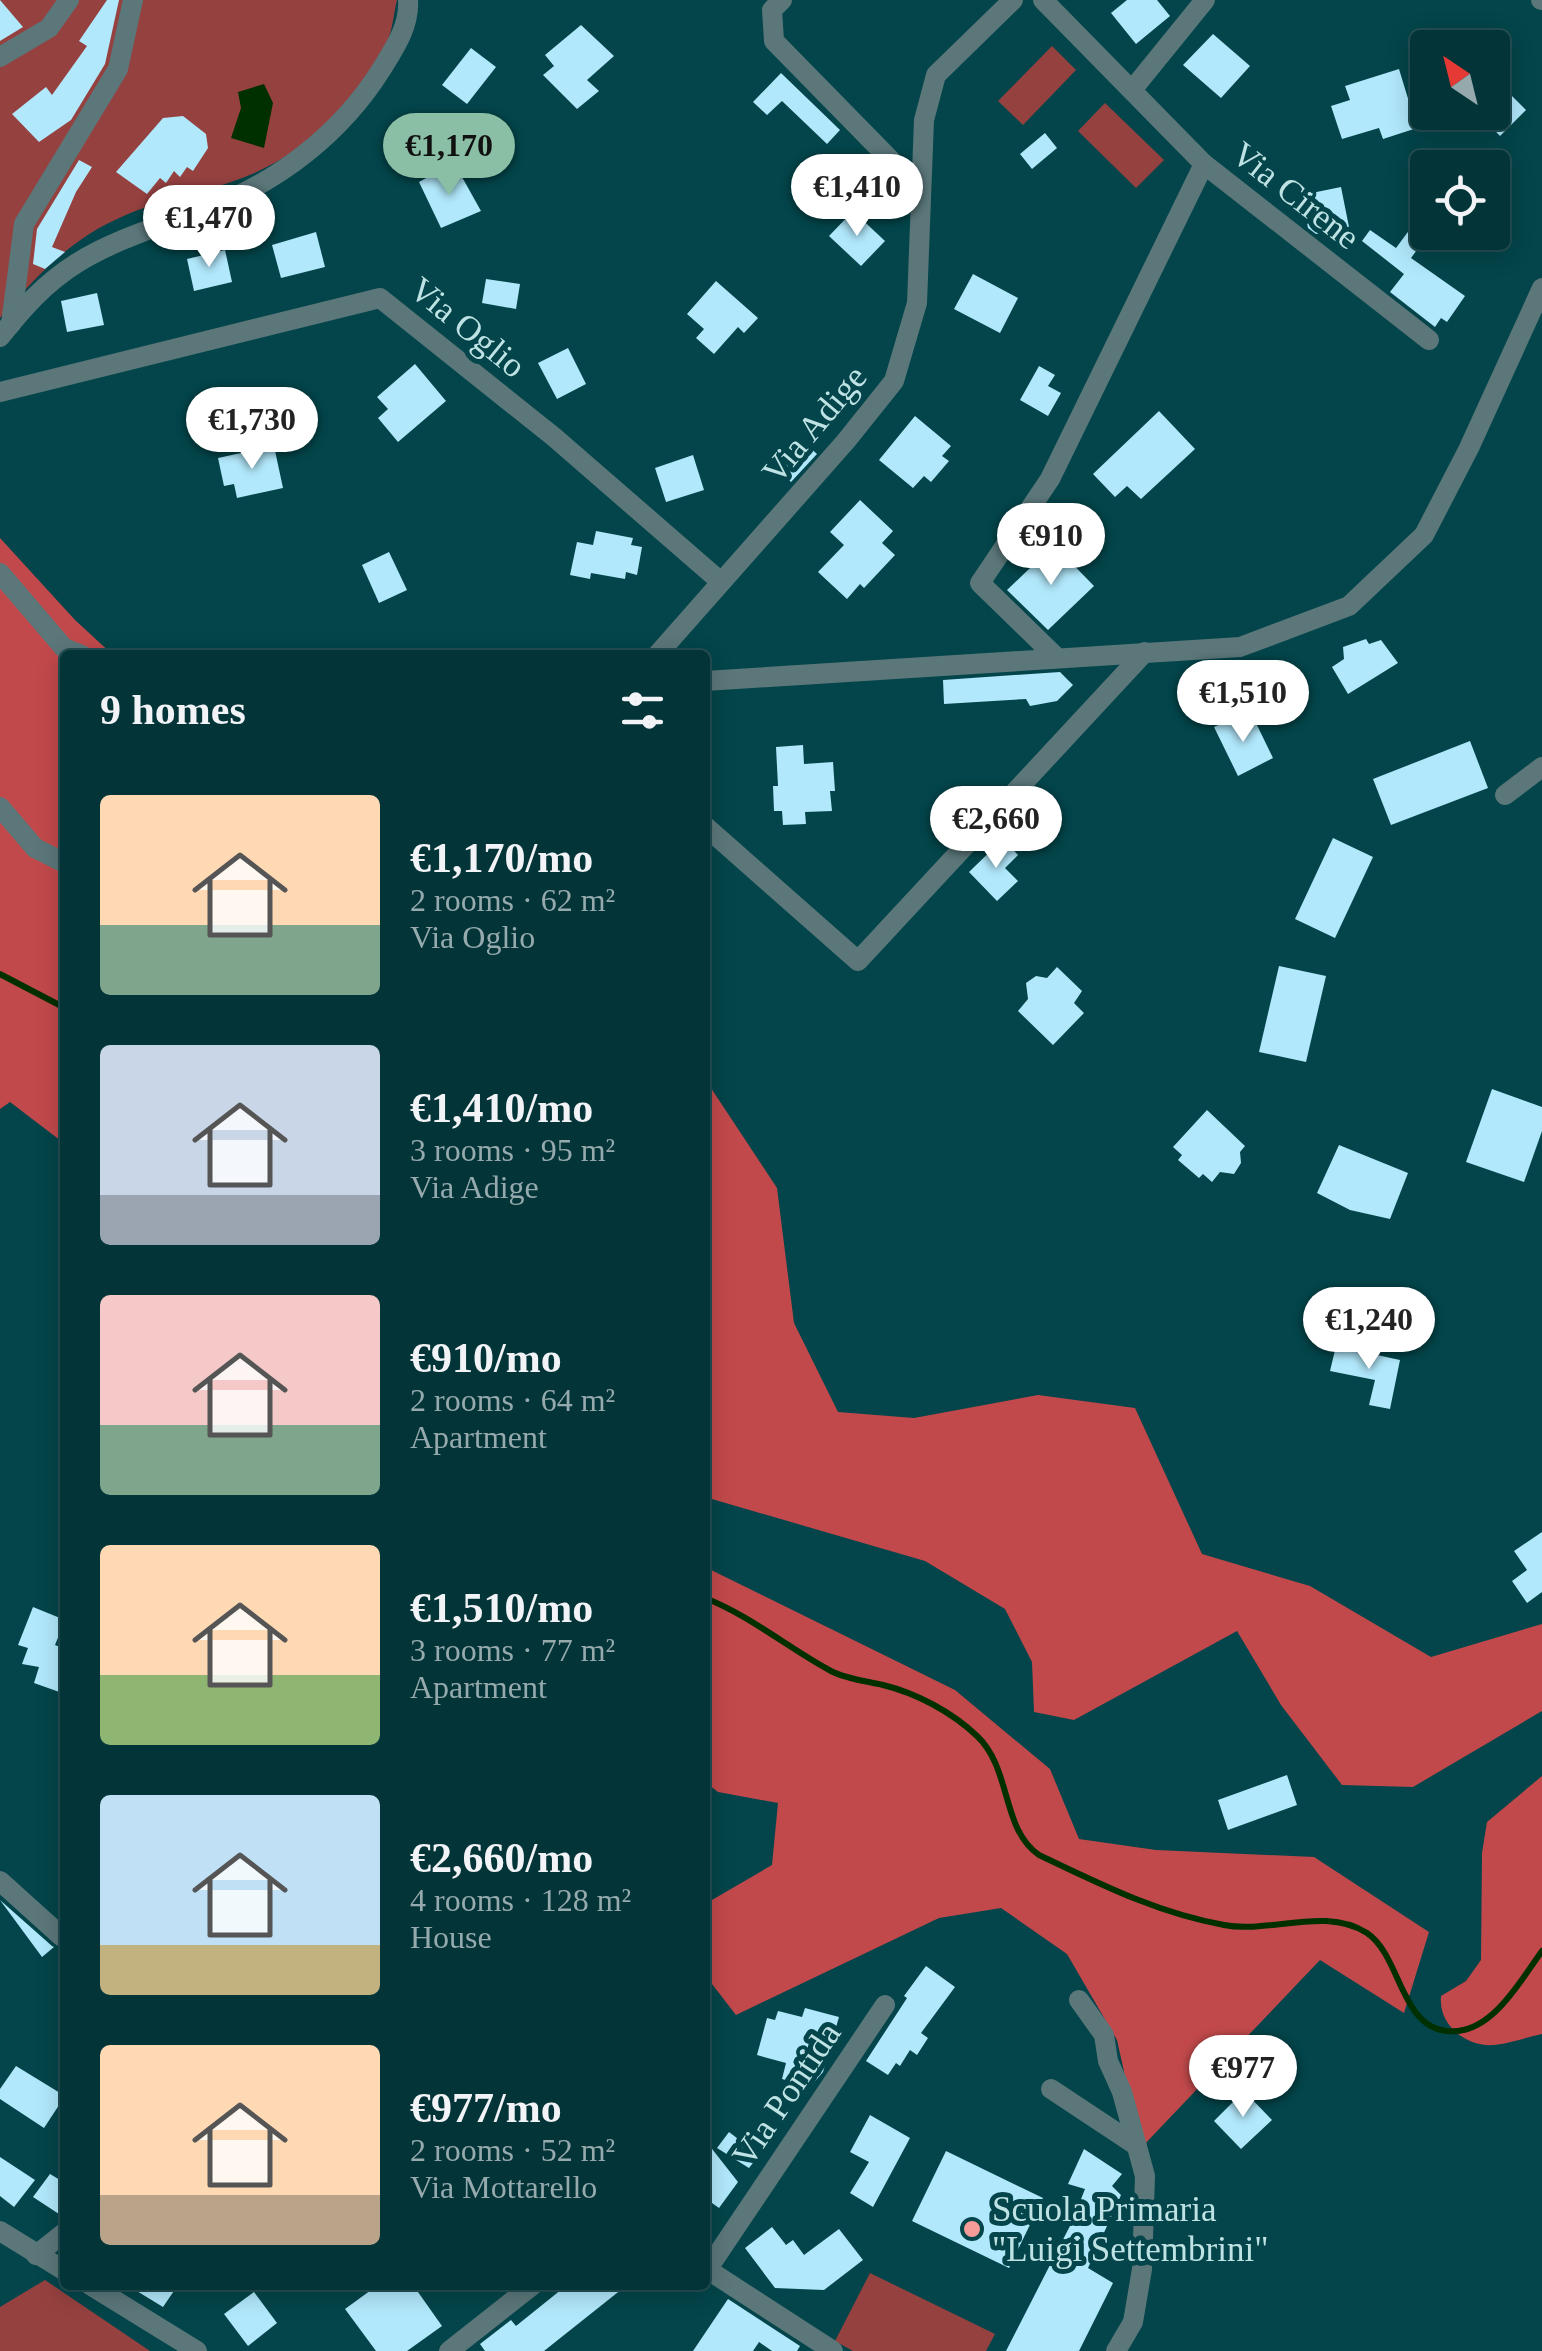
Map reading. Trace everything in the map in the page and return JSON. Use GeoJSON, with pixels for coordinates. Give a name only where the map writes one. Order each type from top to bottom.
{"type":"FeatureCollection","features":[{"type":"Feature","properties":{"kind":"street"},"geometry":{"type":"LineString","coordinates":[[0,58],[49,28],[68,0]]}},
{"type":"Feature","properties":{"kind":"street"},"geometry":{"type":"LineString","coordinates":[[5,330],[24,224],[118,69],[133,0]]}},
{"type":"Feature","properties":{"kind":"street"},"geometry":{"type":"LineString","coordinates":[[5,330],[36,293],[79,262],[229,199],[271,178],[314,146],[362,101],[399,42],[408,0]]}},
{"type":"Feature","properties":{"kind":"street"},"geometry":{"type":"LineString","coordinates":[[782,0],[772,10],[774,41],[921,190]]}},
{"type":"Feature","properties":{"kind":"street","name":"Via Adige"},"geometry":{"type":"LineString","coordinates":[[661,650],[894,381],[918,302],[924,120],[936,75],[1013,0]]}},
{"type":"Feature","properties":{"kind":"street","name":"Via Cirene"},"geometry":{"type":"LineString","coordinates":[[1044,0],[1204,164],[1429,340]]}},
{"type":"Feature","properties":{"kind":"street"},"geometry":{"type":"LineString","coordinates":[[1132,90],[1205,0]]}},
{"type":"Feature","properties":{"kind":"street"},"geometry":{"type":"LineString","coordinates":[[1056,657],[980,582],[1050,480],[1204,164]]}},
{"type":"Feature","properties":{"kind":"street"},"geometry":{"type":"LineString","coordinates":[[710,681],[1240,646],[1349,606],[1424,536],[1470,448],[1542,288]]}},
{"type":"Feature","properties":{"kind":"street","name":"Via Oglio"},"geometry":{"type":"LineString","coordinates":[[0,392],[380,298],[554,437],[722,582]]}},
{"type":"Feature","properties":{"kind":"street"},"geometry":{"type":"LineString","coordinates":[[0,572],[69,650]]}},
{"type":"Feature","properties":{"kind":"street"},"geometry":{"type":"LineString","coordinates":[[710,830],[858,962],[1145,652]]}},
{"type":"Feature","properties":{"kind":"street"},"geometry":{"type":"LineString","coordinates":[[1505,795],[1542,767]]}},
{"type":"Feature","properties":{"kind":"street"},"geometry":{"type":"LineString","coordinates":[[0,807],[35,848],[60,860]]}},
{"type":"Feature","properties":{"kind":"street"},"geometry":{"type":"LineString","coordinates":[[0,1880],[60,1933]]}},
{"type":"Feature","properties":{"kind":"street"},"geometry":{"type":"LineString","coordinates":[[1079,2000],[1104,2035],[1108,2061],[1122,2092],[1145,2176],[1142,2268],[1133,2322],[1116,2351]]}},
{"type":"Feature","properties":{"kind":"street","name":"Via Pontida"},"geometry":{"type":"LineString","coordinates":[[710,2263],[885,2005]]}},
{"type":"Feature","properties":{"kind":"street"},"geometry":{"type":"LineString","coordinates":[[1052,2089],[1136,2146]]}},
{"type":"Feature","properties":{"kind":"street"},"geometry":{"type":"LineString","coordinates":[[0,2231],[60,2268]]}},
{"type":"Feature","properties":{"kind":"street"},"geometry":{"type":"LineString","coordinates":[[36,2255],[60,2236]]}},
{"type":"Feature","properties":{"kind":"street","name":"Via Pontida"},"geometry":{"type":"LineString","coordinates":[[710,2272],[833,2351]]}},
{"type":"Feature","properties":{"kind":"street"},"geometry":{"type":"LineString","coordinates":[[98,2290],[197,2351]]}},
{"type":"Feature","properties":{"kind":"street"},"geometry":{"type":"LineString","coordinates":[[450,2351],[527,2290]]}},
{"type":"Feature","properties":{"kind":"shaded area"},"geometry":{"type":"Polygon","coordinates":[[[0,0],[397,0],[389,37],[366,81],[315,136],[252,174],[131,213],[97,229],[52,263],[0,318],[0,0]]]}},
{"type":"Feature","properties":{"kind":"shaded area"},"geometry":{"type":"Polygon","coordinates":[[[1052,46],[1076,70],[1023,125],[998,101],[1052,46]]]}},
{"type":"Feature","properties":{"kind":"shaded area"},"geometry":{"type":"Polygon","coordinates":[[[264,84],[273,103],[264,148],[231,138],[241,108],[238,92],[264,84]]]}},
{"type":"Feature","properties":{"kind":"shaded area"},"geometry":{"type":"Polygon","coordinates":[[[1105,103],[1164,160],[1136,188],[1078,131],[1105,103]]]}},
{"type":"Feature","properties":{"kind":"shaded area"},"geometry":{"type":"Polygon","coordinates":[[[0,538],[108,650],[60,650],[60,1140],[10,1102],[0,1109],[0,538]]]}},
{"type":"Feature","properties":{"kind":"shaded area"},"geometry":{"type":"Polygon","coordinates":[[[710,1087],[777,1188],[794,1323],[838,1412],[914,1418],[1038,1395],[1135,1408],[1202,1554],[1310,1586],[1431,1657],[1542,1624],[1542,1711],[1413,1787],[1342,1785],[1281,1705],[1237,1631],[1074,1720],[1034,1712],[1032,1662],[1005,1609],[925,1561],[710,1498],[710,1087]]]}},
{"type":"Feature","properties":{"kind":"shaded area"},"geometry":{"type":"Polygon","coordinates":[[[710,1569],[955,1690],[1050,1769],[1079,1839],[1156,1850],[1314,1857],[1429,1932],[1404,2013],[1320,1960],[1141,2148],[1117,2040],[1067,1954],[1001,1908],[939,1918],[736,2015],[710,1981],[710,1901],[772,1865],[778,1803],[718,1792],[710,1786],[710,1569]]]}},
{"type":"Feature","properties":{"kind":"shaded area"},"geometry":{"type":"Polygon","coordinates":[[[1542,1776],[1542,2034],[1484,2045],[1464,2038],[1449,2025],[1441,1996],[1466,1981],[1481,1960],[1482,1853],[1487,1822],[1542,1776]]]}},
{"type":"Feature","properties":{"kind":"shaded area"},"geometry":{"type":"Polygon","coordinates":[[[870,2273],[995,2334],[986,2351],[853,2351],[835,2341],[870,2273]]]}},
{"type":"Feature","properties":{"kind":"shaded area"},"geometry":{"type":"Polygon","coordinates":[[[45,2280],[150,2351],[0,2351],[0,2307],[45,2280]]]}},
{"type":"Feature","properties":{"kind":"building"},"geometry":{"type":"Polygon","coordinates":[[[0,0],[23,27],[0,41],[0,0]]]}},
{"type":"Feature","properties":{"kind":"building"},"geometry":{"type":"Polygon","coordinates":[[[107,0],[119,0],[105,64],[71,120],[39,142],[12,114],[46,87],[52,95],[87,46],[79,41],[107,0]]]}},
{"type":"Feature","properties":{"kind":"building"},"geometry":{"type":"Polygon","coordinates":[[[1127,0],[1157,0],[1170,16],[1136,44],[1111,13],[1127,0]]]}},
{"type":"Feature","properties":{"kind":"building"},"geometry":{"type":"Polygon","coordinates":[[[581,25],[614,56],[587,80],[599,91],[577,109],[543,75],[554,66],[545,55],[581,25]]]}},
{"type":"Feature","properties":{"kind":"building"},"geometry":{"type":"Polygon","coordinates":[[[1213,34],[1250,66],[1221,98],[1183,65],[1213,34]]]}},
{"type":"Feature","properties":{"kind":"building"},"geometry":{"type":"Polygon","coordinates":[[[471,48],[496,67],[467,104],[442,85],[471,48]]]}},
{"type":"Feature","properties":{"kind":"building"},"geometry":{"type":"Polygon","coordinates":[[[1399,69],[1410,105],[1411,130],[1383,139],[1379,128],[1342,139],[1331,106],[1350,100],[1345,86],[1399,69]]]}},
{"type":"Feature","properties":{"kind":"building"},"geometry":{"type":"Polygon","coordinates":[[[781,73],[840,130],[827,144],[782,101],[767,115],[753,102],[781,73]]]}},
{"type":"Feature","properties":{"kind":"building"},"geometry":{"type":"Polygon","coordinates":[[[1510,94],[1526,110],[1510,126],[1510,94]]]}},
{"type":"Feature","properties":{"kind":"building"},"geometry":{"type":"Polygon","coordinates":[[[183,116],[206,134],[208,148],[193,171],[187,167],[180,177],[174,171],[166,183],[160,178],[147,194],[116,172],[163,118],[183,116]]]}},
{"type":"Feature","properties":{"kind":"building"},"geometry":{"type":"Polygon","coordinates":[[[1045,133],[1057,148],[1032,169],[1020,154],[1045,133]]]}},
{"type":"Feature","properties":{"kind":"building"},"geometry":{"type":"Polygon","coordinates":[[[79,160],[92,167],[76,192],[52,247],[65,252],[45,269],[33,264],[37,229],[79,160]]]}},
{"type":"Feature","properties":{"kind":"building"},"geometry":{"type":"Polygon","coordinates":[[[444,168],[453,180],[462,177],[481,211],[441,228],[419,182],[444,168]]]}},
{"type":"Feature","properties":{"kind":"building"},"geometry":{"type":"Polygon","coordinates":[[[1341,187],[1349,227],[1316,234],[1308,228],[1302,195],[1341,187]]]}},
{"type":"Feature","properties":{"kind":"building"},"geometry":{"type":"Polygon","coordinates":[[[853,211],[885,241],[861,266],[829,236],[853,211]]]}},
{"type":"Feature","properties":{"kind":"building"},"geometry":{"type":"Polygon","coordinates":[[[1410,229],[1410,250],[1417,250],[1411,258],[1465,296],[1447,322],[1441,318],[1435,327],[1390,292],[1404,274],[1362,241],[1370,230],[1396,248],[1410,229]]]}},
{"type":"Feature","properties":{"kind":"building"},"geometry":{"type":"Polygon","coordinates":[[[316,232],[325,267],[281,278],[272,245],[316,232]]]}},
{"type":"Feature","properties":{"kind":"building"},"geometry":{"type":"Polygon","coordinates":[[[225,250],[232,282],[194,291],[187,259],[225,250]]]}},
{"type":"Feature","properties":{"kind":"building"},"geometry":{"type":"Polygon","coordinates":[[[973,274],[1018,298],[1000,333],[954,309],[973,274]]]}},
{"type":"Feature","properties":{"kind":"building"},"geometry":{"type":"Polygon","coordinates":[[[486,279],[520,284],[516,309],[482,303],[486,279]]]}},
{"type":"Feature","properties":{"kind":"building"},"geometry":{"type":"Polygon","coordinates":[[[716,281],[758,318],[744,333],[738,327],[714,354],[696,338],[704,329],[687,314],[716,281]]]}},
{"type":"Feature","properties":{"kind":"building"},"geometry":{"type":"Polygon","coordinates":[[[97,293],[104,325],[67,332],[61,301],[97,293]]]}},
{"type":"Feature","properties":{"kind":"building"},"geometry":{"type":"Polygon","coordinates":[[[568,348],[586,384],[557,399],[538,363],[568,348]]]}},
{"type":"Feature","properties":{"kind":"building"},"geometry":{"type":"Polygon","coordinates":[[[415,364],[446,401],[398,442],[378,418],[388,409],[377,397],[415,364]]]}},
{"type":"Feature","properties":{"kind":"building"},"geometry":{"type":"Polygon","coordinates":[[[1039,366],[1055,375],[1048,386],[1061,393],[1048,416],[1020,400],[1039,366]]]}},
{"type":"Feature","properties":{"kind":"building"},"geometry":{"type":"Polygon","coordinates":[[[1159,411],[1195,449],[1141,499],[1127,486],[1115,497],[1093,474],[1159,411]]]}},
{"type":"Feature","properties":{"kind":"building"},"geometry":{"type":"Polygon","coordinates":[[[915,416],[951,446],[942,456],[949,461],[931,482],[924,476],[913,488],[879,460],[915,416]]]}},
{"type":"Feature","properties":{"kind":"building"},"geometry":{"type":"Polygon","coordinates":[[[799,438],[817,454],[791,482],[774,467],[799,438]]]}},
{"type":"Feature","properties":{"kind":"building"},"geometry":{"type":"Polygon","coordinates":[[[274,446],[283,488],[237,498],[234,484],[224,486],[218,458],[274,446]]]}},
{"type":"Feature","properties":{"kind":"building"},"geometry":{"type":"Polygon","coordinates":[[[693,455],[704,490],[666,502],[655,468],[693,455]]]}},
{"type":"Feature","properties":{"kind":"building"},"geometry":{"type":"Polygon","coordinates":[[[860,500],[893,531],[882,543],[895,555],[864,588],[860,584],[847,599],[818,572],[844,545],[830,532],[860,500]]]}},
{"type":"Feature","properties":{"kind":"building"},"geometry":{"type":"Polygon","coordinates":[[[596,531],[633,538],[631,545],[642,547],[637,575],[626,572],[625,579],[591,573],[590,579],[570,575],[577,542],[593,545],[596,531]]]}},
{"type":"Feature","properties":{"kind":"building"},"geometry":{"type":"Polygon","coordinates":[[[1054,545],[1094,586],[1048,630],[1007,590],[1054,545]]]}},
{"type":"Feature","properties":{"kind":"building"},"geometry":{"type":"Polygon","coordinates":[[[389,552],[407,590],[379,603],[362,565],[389,552]]]}},
{"type":"Feature","properties":{"kind":"building"},"geometry":{"type":"Polygon","coordinates":[[[1366,639],[1369,644],[1381,640],[1398,663],[1348,694],[1332,667],[1344,659],[1343,647],[1366,639]]]}},
{"type":"Feature","properties":{"kind":"building"},"geometry":{"type":"Polygon","coordinates":[[[1060,672],[1073,685],[1057,701],[1030,706],[1026,699],[944,704],[943,680],[1060,672]]]}},
{"type":"Feature","properties":{"kind":"building"},"geometry":{"type":"Polygon","coordinates":[[[1240,715],[1245,726],[1255,721],[1273,758],[1238,776],[1214,727],[1240,715]]]}},
{"type":"Feature","properties":{"kind":"building"},"geometry":{"type":"Polygon","coordinates":[[[1470,741],[1488,788],[1391,825],[1373,779],[1470,741]]]}},
{"type":"Feature","properties":{"kind":"building"},"geometry":{"type":"Polygon","coordinates":[[[803,745],[804,764],[833,762],[832,811],[805,812],[806,824],[783,825],[782,811],[774,811],[773,786],[778,786],[776,747],[803,745]]]}},
{"type":"Feature","properties":{"kind":"building"},"geometry":{"type":"Polygon","coordinates":[[[1333,838],[1373,857],[1335,938],[1295,919],[1333,838]]]}},
{"type":"Feature","properties":{"kind":"building"},"geometry":{"type":"Polygon","coordinates":[[[1003,839],[1018,855],[1005,868],[1018,881],[997,901],[969,872],[1003,839]]]}},
{"type":"Feature","properties":{"kind":"building"},"geometry":{"type":"Polygon","coordinates":[[[1279,966],[1326,976],[1306,1062],[1259,1052],[1279,966]]]}},
{"type":"Feature","properties":{"kind":"building"},"geometry":{"type":"Polygon","coordinates":[[[1057,967],[1082,991],[1074,1003],[1084,1013],[1053,1045],[1018,1011],[1028,999],[1026,983],[1036,976],[1047,978],[1057,967]]]}},
{"type":"Feature","properties":{"kind":"building"},"geometry":{"type":"Polygon","coordinates":[[[1492,1089],[1542,1107],[1542,1131],[1524,1182],[1466,1162],[1492,1089]]]}},
{"type":"Feature","properties":{"kind":"building"},"geometry":{"type":"Polygon","coordinates":[[[1207,1110],[1245,1146],[1234,1174],[1220,1172],[1212,1182],[1203,1174],[1199,1178],[1178,1160],[1182,1155],[1173,1147],[1207,1110]]]}},
{"type":"Feature","properties":{"kind":"building"},"geometry":{"type":"Polygon","coordinates":[[[1339,1145],[1408,1173],[1390,1219],[1350,1210],[1317,1193],[1339,1145]]]}},
{"type":"Feature","properties":{"kind":"building"},"geometry":{"type":"Polygon","coordinates":[[[1336,1346],[1400,1360],[1390,1409],[1369,1405],[1375,1380],[1330,1371],[1336,1346]]]}},
{"type":"Feature","properties":{"kind":"building"},"geometry":{"type":"Polygon","coordinates":[[[1542,1532],[1542,1592],[1527,1603],[1512,1581],[1527,1570],[1514,1551],[1542,1532]]]}},
{"type":"Feature","properties":{"kind":"building"},"geometry":{"type":"Polygon","coordinates":[[[33,1607],[60,1618],[55,1645],[60,1647],[60,1692],[34,1683],[39,1667],[22,1664],[28,1648],[18,1645],[33,1607]]]}},
{"type":"Feature","properties":{"kind":"building"},"geometry":{"type":"Polygon","coordinates":[[[1287,1775],[1297,1805],[1228,1830],[1218,1800],[1287,1775]]]}},
{"type":"Feature","properties":{"kind":"building"},"geometry":{"type":"Polygon","coordinates":[[[0,1900],[52,1946],[54,1947],[42,1957],[0,1900]]]}},
{"type":"Feature","properties":{"kind":"building"},"geometry":{"type":"Polygon","coordinates":[[[926,1966],[955,1987],[921,2033],[928,2038],[917,2055],[910,2050],[900,2066],[896,2063],[888,2075],[866,2061],[926,1966]]]}},
{"type":"Feature","properties":{"kind":"building"},"geometry":{"type":"Polygon","coordinates":[[[805,2008],[839,2017],[823,2072],[810,2087],[782,2079],[786,2063],[757,2055],[767,2018],[775,2020],[778,2011],[802,2017],[805,2008]]]}},
{"type":"Feature","properties":{"kind":"building"},"geometry":{"type":"Polygon","coordinates":[[[16,2066],[60,2093],[60,2104],[44,2128],[0,2099],[0,2089],[16,2066]]]}},
{"type":"Feature","properties":{"kind":"building"},"geometry":{"type":"Polygon","coordinates":[[[1244,2091],[1272,2120],[1241,2149],[1214,2121],[1244,2091]]]}},
{"type":"Feature","properties":{"kind":"building"},"geometry":{"type":"Polygon","coordinates":[[[870,2115],[910,2138],[873,2207],[850,2193],[869,2162],[850,2152],[870,2115]]]}},
{"type":"Feature","properties":{"kind":"building"},"geometry":{"type":"Polygon","coordinates":[[[729,2132],[759,2155],[749,2168],[717,2148],[729,2132]]]}},
{"type":"Feature","properties":{"kind":"building"},"geometry":{"type":"Polygon","coordinates":[[[710,2146],[738,2182],[719,2208],[710,2202],[710,2146]]]}},
{"type":"Feature","properties":{"kind":"building"},"geometry":{"type":"Polygon","coordinates":[[[1084,2149],[1122,2174],[1112,2186],[1121,2195],[1088,2268],[1113,2283],[1079,2351],[1006,2351],[1085,2189],[1068,2184],[1084,2149]]]}},
{"type":"Feature","properties":{"kind":"building","name":"Scuola Primaria \"Luigi Settembrini\""},"geometry":{"type":"Polygon","coordinates":[[[946,2151],[1043,2198],[1009,2268],[912,2221],[946,2151]]]}},
{"type":"Feature","properties":{"kind":"building"},"geometry":{"type":"Polygon","coordinates":[[[0,2157],[35,2180],[14,2207],[0,2196],[0,2157]]]}},
{"type":"Feature","properties":{"kind":"building"},"geometry":{"type":"Polygon","coordinates":[[[50,2174],[60,2180],[60,2215],[33,2197],[50,2174]]]}},
{"type":"Feature","properties":{"kind":"building"},"geometry":{"type":"Polygon","coordinates":[[[772,2227],[786,2245],[793,2240],[804,2255],[839,2229],[863,2260],[824,2290],[775,2288],[745,2248],[772,2227]]]}},
{"type":"Feature","properties":{"kind":"building"},"geometry":{"type":"Polygon","coordinates":[[[135,2290],[175,2290],[163,2307],[135,2290]]]}},
{"type":"Feature","properties":{"kind":"building"},"geometry":{"type":"Polygon","coordinates":[[[371,2290],[417,2290],[442,2326],[407,2351],[376,2351],[345,2309],[371,2290]]]}},
{"type":"Feature","properties":{"kind":"building"},"geometry":{"type":"Polygon","coordinates":[[[561,2290],[621,2290],[544,2351],[485,2351],[480,2344],[511,2320],[516,2326],[561,2290]]]}},
{"type":"Feature","properties":{"kind":"building"},"geometry":{"type":"Polygon","coordinates":[[[254,2292],[277,2323],[248,2346],[224,2314],[254,2292]]]}},
{"type":"Feature","properties":{"kind":"building"},"geometry":{"type":"Polygon","coordinates":[[[728,2299],[800,2346],[797,2351],[772,2351],[759,2342],[753,2351],[693,2351],[728,2299]]]}},
{"type":"Feature","properties":{"kind":"waterway"},"geometry":{"type":"LineString","coordinates":[[0,974],[60,1005]]}},
{"type":"Feature","properties":{"kind":"waterway"},"geometry":{"type":"LineString","coordinates":[[710,1600],[831,1671],[908,1693],[967,1727],[988,1750],[1018,1830],[1039,1855],[1129,1896],[1199,1920],[1241,1927],[1315,1921],[1351,1925],[1378,1944],[1410,2004],[1431,2026],[1463,2030],[1491,2016],[1542,1951]]}},
{"type":"Feature","properties":{"kind":"place","name":"Scuola Primaria \"Luigi Settembrini\""},"geometry":{"type":"Point","coordinates":[972,2229]}}]}
